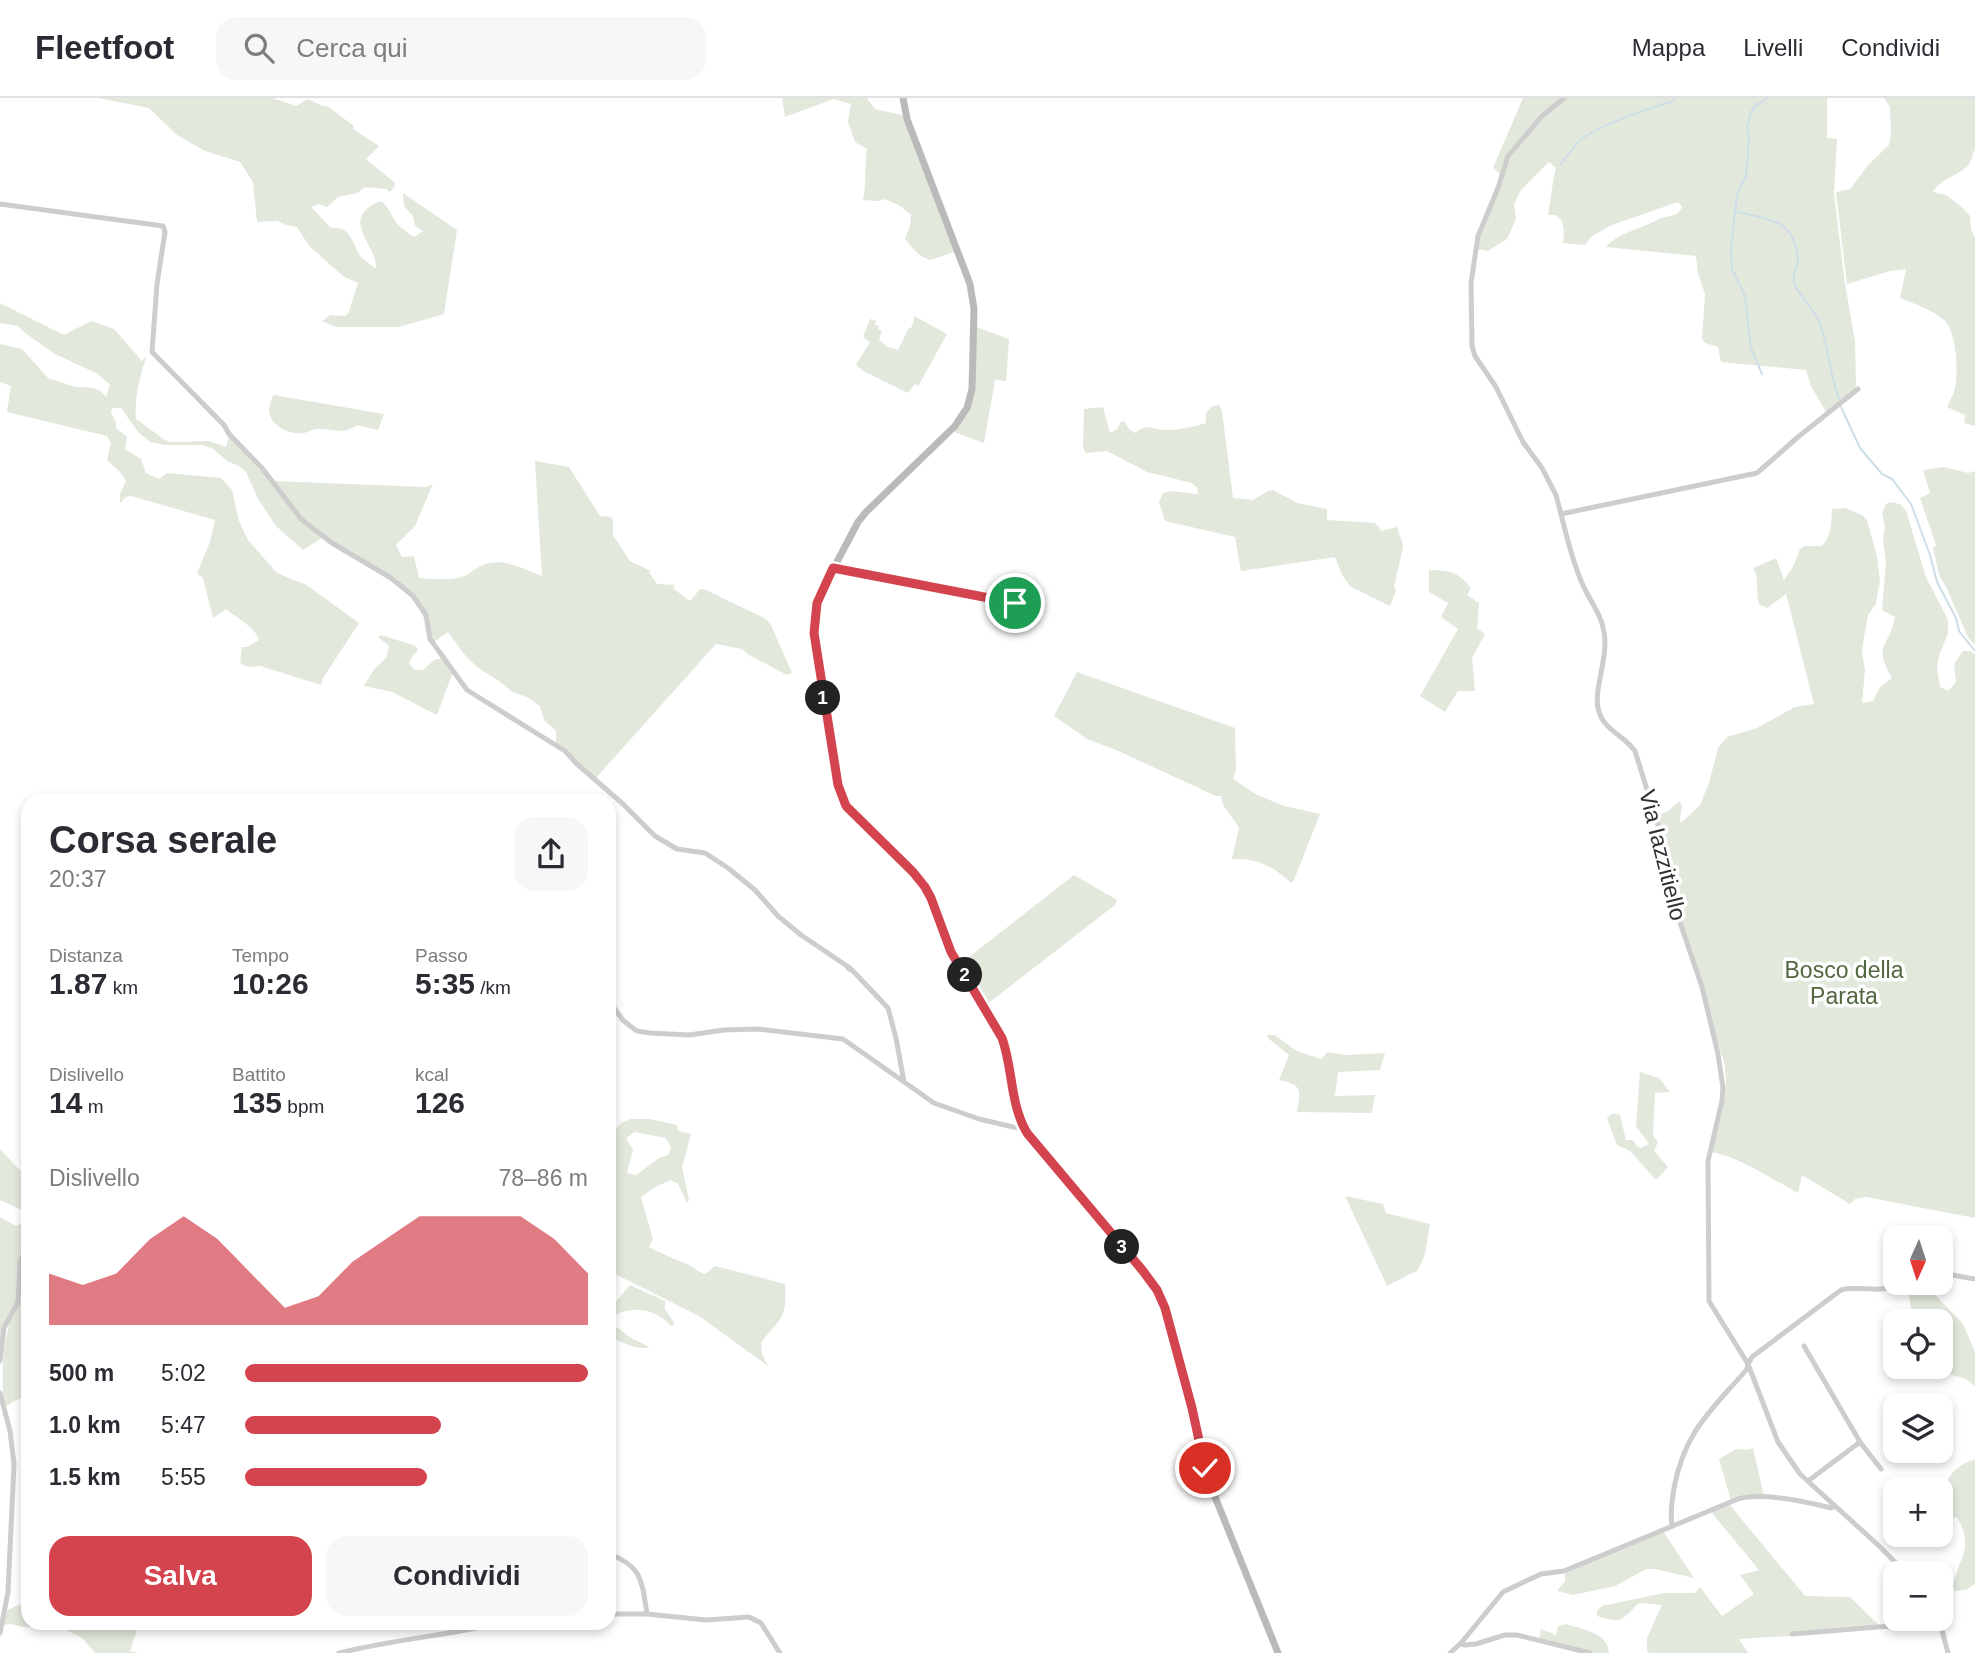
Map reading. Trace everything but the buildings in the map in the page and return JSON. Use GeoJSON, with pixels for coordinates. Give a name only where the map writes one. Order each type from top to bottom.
{"type":"FeatureCollection","features":[{"type":"Feature","properties":{"kind":"main road"},"geometry":{"type":"LineString","coordinates":[[903,98],[906,119],[971,284],[974,309],[972,389],[962,417],[940,442],[862,517],[817,603],[814,633],[835,772],[846,806],[913,872],[931,898],[951,952],[1002,1038],[1024,1128],[1160,1294],[1192,1408],[1209,1482],[1278,1653]]}},
{"type":"Feature","properties":{"kind":"street","name":"Via Iazzitiello"},"geometry":{"type":"LineString","coordinates":[[1564,98],[1542,116],[1508,156],[1478,236],[1471,283],[1472,346],[1475,356],[1496,387],[1524,442],[1556,495],[1577,572],[1600,614],[1606,652],[1598,691],[1598,711],[1608,728],[1624,738],[1634,751],[1669,861],[1672,899],[1702,987],[1723,1088],[1721,1110],[1708,1161],[1708,1293],[1712,1307],[1748,1364],[1778,1442],[1792,1464],[1894,1561]]}},
{"type":"Feature","properties":{"kind":"street"},"geometry":{"type":"LineString","coordinates":[[0,204],[163,226],[165,232],[152,352],[224,425],[229,434],[262,468],[296,514],[318,533],[391,578],[413,596],[426,615],[430,639],[467,690],[565,751],[612,794]]}},
{"type":"Feature","properties":{"kind":"street"},"geometry":{"type":"LineString","coordinates":[[1561,514],[1757,473],[1858,389]]}},
{"type":"Feature","properties":{"kind":"street"},"geometry":{"type":"LineString","coordinates":[[833,568],[1015,603],[1018,603],[1029,589]]}},
{"type":"Feature","properties":{"kind":"street"},"geometry":{"type":"LineString","coordinates":[[616,798],[663,842],[682,850],[705,853],[728,868],[755,890],[778,916],[847,968],[880,998],[888,1008],[894,1024],[904,1082]]}},
{"type":"Feature","properties":{"kind":"street"},"geometry":{"type":"LineString","coordinates":[[616,1011],[630,1026],[650,1033],[689,1035],[758,1028],[843,1039],[923,1097],[946,1108],[996,1123],[1024,1128]]}},
{"type":"Feature","properties":{"kind":"street"},"geometry":{"type":"LineString","coordinates":[[0,1361],[5,1328],[18,1302],[21,1259]]}},
{"type":"Feature","properties":{"kind":"street"},"geometry":{"type":"LineString","coordinates":[[1953,1275],[1975,1279]]}},
{"type":"Feature","properties":{"kind":"street"},"geometry":{"type":"LineString","coordinates":[[1672,1525],[1670,1516],[1677,1475],[1694,1432],[1712,1407],[1747,1369],[1752,1357],[1841,1290],[1883,1290]]}},
{"type":"Feature","properties":{"kind":"street"},"geometry":{"type":"LineString","coordinates":[[1804,1346],[1860,1442],[1881,1469]]}},
{"type":"Feature","properties":{"kind":"street"},"geometry":{"type":"LineString","coordinates":[[0,1394],[10,1431],[14,1464],[8,1592],[0,1633]]}},
{"type":"Feature","properties":{"kind":"street"},"geometry":{"type":"LineString","coordinates":[[1808,1481],[1860,1442]]}},
{"type":"Feature","properties":{"kind":"street"},"geometry":{"type":"LineString","coordinates":[[1450,1653],[1503,1592],[1541,1574],[1564,1570],[1746,1497],[1763,1497],[1831,1508],[1835,1506]]}},
{"type":"Feature","properties":{"kind":"street"},"geometry":{"type":"LineString","coordinates":[[616,1557],[637,1573],[642,1583],[647,1614]]}},
{"type":"Feature","properties":{"kind":"street"},"geometry":{"type":"LineString","coordinates":[[616,1614],[706,1620],[738,1617],[753,1619],[761,1623],[780,1653]]}},
{"type":"Feature","properties":{"kind":"street"},"geometry":{"type":"LineString","coordinates":[[1793,1634],[1883,1625]]}},
{"type":"Feature","properties":{"kind":"street"},"geometry":{"type":"LineString","coordinates":[[339,1653],[373,1644],[467,1630]]}},
{"type":"Feature","properties":{"kind":"street"},"geometry":{"type":"LineString","coordinates":[[1943,1631],[1948,1653]]}},
{"type":"Feature","properties":{"kind":"street"},"geometry":{"type":"LineString","coordinates":[[1461,1643],[1476,1644],[1505,1635],[1517,1635],[1590,1653]]}},
{"type":"Feature","properties":{"kind":"green space"},"geometry":{"type":"Polygon","coordinates":[[[98,98],[272,98],[296,106],[308,99],[327,106],[354,126],[353,129],[379,146],[366,159],[394,182],[395,186],[390,192],[386,189],[365,187],[357,193],[338,197],[327,207],[319,204],[311,207],[331,228],[347,233],[362,258],[376,269],[373,253],[360,222],[362,215],[374,204],[382,202],[398,224],[414,237],[423,231],[415,226],[413,216],[404,206],[403,193],[457,230],[444,314],[399,327],[336,327],[322,321],[330,315],[348,314],[358,283],[343,276],[309,246],[297,227],[277,221],[257,222],[253,182],[240,162],[205,151],[177,135],[149,108],[98,98]]]}},
{"type":"Feature","properties":{"kind":"green space"},"geometry":{"type":"Polygon","coordinates":[[[782,98],[867,98],[875,109],[902,115],[955,252],[930,260],[922,257],[905,239],[911,215],[885,199],[863,200],[867,149],[855,142],[848,122],[851,104],[833,99],[785,117],[782,98]]]}},
{"type":"Feature","properties":{"kind":"green space"},"geometry":{"type":"Polygon","coordinates":[[[1523,98],[1562,98],[1525,132],[1500,174],[1493,168],[1523,98]]]}},
{"type":"Feature","properties":{"kind":"green space"},"geometry":{"type":"Polygon","coordinates":[[[1566,98],[1827,98],[1827,138],[1837,139],[1834,194],[1855,341],[1855,389],[1826,412],[1811,386],[1806,370],[1721,362],[1718,347],[1705,343],[1702,339],[1705,294],[1696,256],[1606,247],[1623,235],[1678,213],[1682,207],[1678,202],[1612,225],[1592,236],[1585,245],[1563,243],[1562,221],[1556,215],[1548,215],[1556,168],[1549,162],[1521,190],[1514,204],[1516,219],[1507,239],[1488,251],[1477,249],[1508,159],[1541,119],[1566,98]]]}},
{"type":"Feature","properties":{"kind":"green space"},"geometry":{"type":"Polygon","coordinates":[[[1884,98],[1975,98],[1975,148],[1971,161],[1933,192],[1946,195],[1962,207],[1970,216],[1971,230],[1975,237],[1975,426],[1964,423],[1965,415],[1947,407],[1954,392],[1956,376],[1952,335],[1940,317],[1900,298],[1906,269],[1847,284],[1836,192],[1850,189],[1869,164],[1889,145],[1890,107],[1884,98]]]}},
{"type":"Feature","properties":{"kind":"green space"},"geometry":{"type":"Polygon","coordinates":[[[0,303],[64,335],[91,321],[114,329],[142,361],[147,355],[138,387],[136,419],[165,440],[209,441],[226,447],[229,436],[273,481],[426,487],[433,484],[415,526],[396,545],[402,557],[414,556],[419,578],[458,578],[483,565],[498,562],[542,576],[535,461],[569,467],[600,516],[611,517],[613,520],[613,535],[630,561],[651,571],[649,572],[657,584],[674,585],[674,589],[690,601],[700,589],[704,589],[766,619],[792,673],[787,675],[742,649],[716,644],[595,779],[556,744],[556,731],[544,720],[540,706],[527,697],[512,692],[477,667],[448,632],[431,644],[419,608],[399,586],[322,538],[303,550],[276,526],[258,499],[246,472],[239,466],[203,445],[165,445],[150,442],[138,432],[121,408],[112,408],[116,428],[127,437],[125,449],[141,459],[146,473],[159,479],[167,473],[221,478],[232,490],[239,521],[248,540],[276,572],[305,584],[359,623],[321,685],[260,666],[248,667],[240,663],[242,647],[259,640],[257,635],[226,609],[213,618],[203,578],[197,573],[210,542],[215,520],[131,496],[120,503],[120,494],[126,481],[107,460],[111,443],[107,436],[7,412],[11,386],[0,382],[0,344],[22,349],[49,379],[95,389],[106,397],[110,385],[98,374],[55,354],[18,326],[0,323],[0,303]]]}},
{"type":"Feature","properties":{"kind":"green space"},"geometry":{"type":"Polygon","coordinates":[[[914,316],[947,334],[920,383],[918,386],[915,384],[908,393],[856,365],[870,342],[863,337],[870,319],[876,321],[875,325],[882,331],[879,340],[898,350],[911,328],[914,316]]]}},
{"type":"Feature","properties":{"kind":"green space"},"geometry":{"type":"Polygon","coordinates":[[[976,327],[1009,339],[1006,381],[995,380],[984,443],[954,432],[967,415],[974,395],[976,327]]]}},
{"type":"Feature","properties":{"kind":"green space"},"geometry":{"type":"Polygon","coordinates":[[[273,395],[384,414],[378,430],[357,425],[343,431],[318,429],[293,433],[277,426],[273,421],[269,409],[273,395]]]}},
{"type":"Feature","properties":{"kind":"green space"},"geometry":{"type":"Polygon","coordinates":[[[1219,405],[1233,498],[1253,500],[1273,490],[1297,503],[1327,509],[1327,520],[1375,523],[1382,531],[1397,527],[1403,547],[1394,587],[1396,591],[1390,606],[1351,587],[1342,575],[1335,557],[1241,571],[1235,537],[1165,521],[1159,502],[1163,493],[1172,491],[1198,494],[1192,483],[1147,472],[1107,451],[1086,453],[1083,448],[1084,409],[1103,407],[1110,433],[1124,421],[1135,433],[1147,427],[1172,430],[1206,423],[1206,413],[1212,406],[1219,405]]]}},
{"type":"Feature","properties":{"kind":"green space"},"geometry":{"type":"Polygon","coordinates":[[[1944,467],[1968,473],[1975,471],[1975,645],[1968,637],[1939,575],[1933,548],[1936,545],[1920,498],[1930,493],[1923,470],[1944,467]]]}},
{"type":"Feature","properties":{"kind":"green space","name":"Bosco della Parata"},"geometry":{"type":"Polygon","coordinates":[[[1886,504],[1900,504],[1906,511],[1926,577],[1948,620],[1948,633],[1937,669],[1940,687],[1948,691],[1956,682],[1954,664],[1963,651],[1971,651],[1975,655],[1975,1218],[1866,1197],[1855,1199],[1850,1204],[1802,1175],[1798,1193],[1744,1163],[1711,1152],[1724,1101],[1726,1075],[1675,904],[1670,861],[1657,816],[1679,801],[1682,805],[1681,823],[1700,805],[1718,748],[1727,737],[1757,728],[1795,707],[1814,704],[1786,594],[1767,608],[1759,604],[1753,568],[1776,558],[1784,580],[1800,549],[1805,546],[1822,546],[1828,538],[1832,509],[1845,508],[1867,520],[1877,556],[1880,582],[1876,604],[1868,615],[1864,637],[1862,703],[1873,701],[1880,687],[1892,678],[1883,652],[1895,617],[1882,610],[1886,562],[1882,514],[1886,504]]]}},
{"type":"Feature","properties":{"kind":"green space"},"geometry":{"type":"Polygon","coordinates":[[[1429,570],[1453,573],[1471,588],[1467,595],[1479,603],[1477,628],[1485,634],[1472,658],[1475,691],[1458,691],[1445,712],[1420,696],[1458,629],[1441,617],[1448,603],[1429,592],[1429,570]]]}},
{"type":"Feature","properties":{"kind":"green space"},"geometry":{"type":"Polygon","coordinates":[[[381,635],[416,646],[418,650],[409,664],[415,670],[423,670],[434,660],[442,658],[453,672],[437,715],[392,692],[364,686],[374,669],[386,658],[389,646],[378,637],[381,635]]]}},
{"type":"Feature","properties":{"kind":"green space"},"geometry":{"type":"Polygon","coordinates":[[[1077,672],[1235,728],[1236,769],[1233,779],[1257,795],[1284,806],[1320,814],[1294,880],[1291,883],[1278,872],[1257,862],[1232,859],[1239,828],[1221,796],[1087,739],[1054,716],[1077,672]]]}},
{"type":"Feature","properties":{"kind":"green space"},"geometry":{"type":"Polygon","coordinates":[[[1074,875],[1117,900],[1115,905],[986,1005],[960,964],[1074,875]]]}},
{"type":"Feature","properties":{"kind":"green space"},"geometry":{"type":"Polygon","coordinates":[[[1267,1035],[1275,1035],[1296,1051],[1322,1059],[1327,1052],[1346,1055],[1385,1053],[1380,1070],[1338,1072],[1335,1096],[1375,1095],[1372,1113],[1297,1112],[1298,1090],[1293,1084],[1279,1080],[1289,1055],[1267,1035]]]}},
{"type":"Feature","properties":{"kind":"green space"},"geometry":{"type":"Polygon","coordinates":[[[1640,1072],[1659,1078],[1670,1092],[1655,1093],[1653,1136],[1658,1142],[1654,1151],[1668,1167],[1656,1180],[1630,1151],[1617,1145],[1607,1118],[1613,1113],[1620,1115],[1626,1140],[1633,1140],[1641,1148],[1649,1144],[1636,1126],[1640,1072]]]}},
{"type":"Feature","properties":{"kind":"green space"},"geometry":{"type":"Polygon","coordinates":[[[631,1119],[649,1119],[677,1125],[678,1131],[691,1134],[682,1167],[689,1200],[687,1203],[678,1184],[671,1180],[641,1197],[653,1239],[649,1247],[705,1274],[715,1266],[785,1284],[782,1316],[761,1342],[762,1354],[768,1366],[699,1316],[616,1274],[616,1129],[621,1123],[631,1119]],[[634,1132],[626,1139],[633,1149],[627,1173],[636,1175],[659,1158],[668,1155],[671,1148],[666,1138],[634,1132]]]}},
{"type":"Feature","properties":{"kind":"green space"},"geometry":{"type":"Polygon","coordinates":[[[0,1149],[21,1172],[21,1210],[0,1200],[0,1149]]]}},
{"type":"Feature","properties":{"kind":"green space"},"geometry":{"type":"Polygon","coordinates":[[[1345,1196],[1383,1204],[1386,1213],[1430,1224],[1425,1254],[1418,1270],[1387,1286],[1345,1196]]]}},
{"type":"Feature","properties":{"kind":"green space"},"geometry":{"type":"Polygon","coordinates":[[[0,1217],[16,1226],[21,1223],[21,1268],[17,1302],[6,1322],[0,1356],[0,1217]]]}},
{"type":"Feature","properties":{"kind":"green space"},"geometry":{"type":"Polygon","coordinates":[[[630,1285],[665,1301],[665,1309],[675,1324],[671,1326],[665,1320],[644,1310],[616,1315],[616,1302],[630,1285]]]}},
{"type":"Feature","properties":{"kind":"green space"},"geometry":{"type":"Polygon","coordinates":[[[21,1291],[21,1398],[4,1407],[4,1347],[10,1320],[21,1291]]]}},
{"type":"Feature","properties":{"kind":"green space"},"geometry":{"type":"Polygon","coordinates":[[[1909,1295],[1935,1295],[1949,1309],[1911,1309],[1909,1295]]]}},
{"type":"Feature","properties":{"kind":"green space"},"geometry":{"type":"Polygon","coordinates":[[[1953,1313],[1963,1324],[1975,1352],[1975,1387],[1953,1375],[1953,1313]]]}},
{"type":"Feature","properties":{"kind":"green space"},"geometry":{"type":"Polygon","coordinates":[[[616,1327],[650,1347],[634,1347],[616,1339],[616,1327]]]}},
{"type":"Feature","properties":{"kind":"green space"},"geometry":{"type":"Polygon","coordinates":[[[1753,1448],[1764,1496],[1731,1501],[1719,1459],[1736,1449],[1753,1448]]]}},
{"type":"Feature","properties":{"kind":"green space"},"geometry":{"type":"Polygon","coordinates":[[[1975,1460],[1975,1584],[1966,1590],[1955,1591],[1953,1587],[1964,1552],[1965,1537],[1957,1517],[1953,1518],[1953,1477],[1950,1477],[1957,1468],[1975,1460]]]}},
{"type":"Feature","properties":{"kind":"green space"},"geometry":{"type":"Polygon","coordinates":[[[1730,1505],[1805,1596],[1850,1597],[1879,1625],[1805,1635],[1739,1639],[1748,1653],[1650,1653],[1647,1651],[1647,1638],[1662,1605],[1639,1603],[1617,1620],[1597,1616],[1597,1611],[1602,1606],[1664,1593],[1695,1593],[1700,1587],[1722,1616],[1754,1594],[1740,1575],[1759,1570],[1711,1512],[1730,1505]]]}},
{"type":"Feature","properties":{"kind":"green space"},"geometry":{"type":"Polygon","coordinates":[[[1663,1531],[1694,1578],[1646,1569],[1615,1586],[1573,1595],[1557,1591],[1565,1581],[1565,1573],[1663,1531]]]}},
{"type":"Feature","properties":{"kind":"green space"},"geometry":{"type":"Polygon","coordinates":[[[21,1604],[21,1627],[3,1625],[7,1610],[21,1604]]]}},
{"type":"Feature","properties":{"kind":"green space"},"geometry":{"type":"Polygon","coordinates":[[[1566,1624],[1599,1636],[1608,1646],[1609,1653],[1592,1653],[1539,1640],[1541,1629],[1556,1635],[1558,1626],[1566,1624]]]}},
{"type":"Feature","properties":{"kind":"green space"},"geometry":{"type":"Polygon","coordinates":[[[67,1630],[137,1630],[130,1651],[138,1653],[95,1653],[82,1638],[67,1630]]]}},
{"type":"Feature","properties":{"kind":"waterway"},"geometry":{"type":"LineString","coordinates":[[1560,165],[1586,136],[1676,98]]}},
{"type":"Feature","properties":{"kind":"waterway"},"geometry":{"type":"LineString","coordinates":[[1762,374],[1751,348],[1745,296],[1732,269],[1731,249],[1737,194],[1746,176],[1749,139],[1747,128],[1751,112],[1767,98]]}},
{"type":"Feature","properties":{"kind":"waterway"},"geometry":{"type":"LineString","coordinates":[[1737,212],[1779,224],[1792,236],[1798,259],[1794,282],[1819,321],[1839,399]]}},
{"type":"Feature","properties":{"kind":"waterway"},"geometry":{"type":"LineString","coordinates":[[1841,407],[1860,448],[1882,474],[1892,479],[1911,504],[1937,582],[1956,618],[1959,631],[1975,651]]}},
{"type":"Feature","properties":{"kind":"route"},"geometry":{"type":"LineString","coordinates":[[1015,603],[833,568],[817,603],[814,633],[838,785],[846,806],[913,872],[931,898],[951,952],[1002,1038],[1021,1122],[1027,1133],[1160,1294],[1192,1408],[1205,1468]]}}]}
